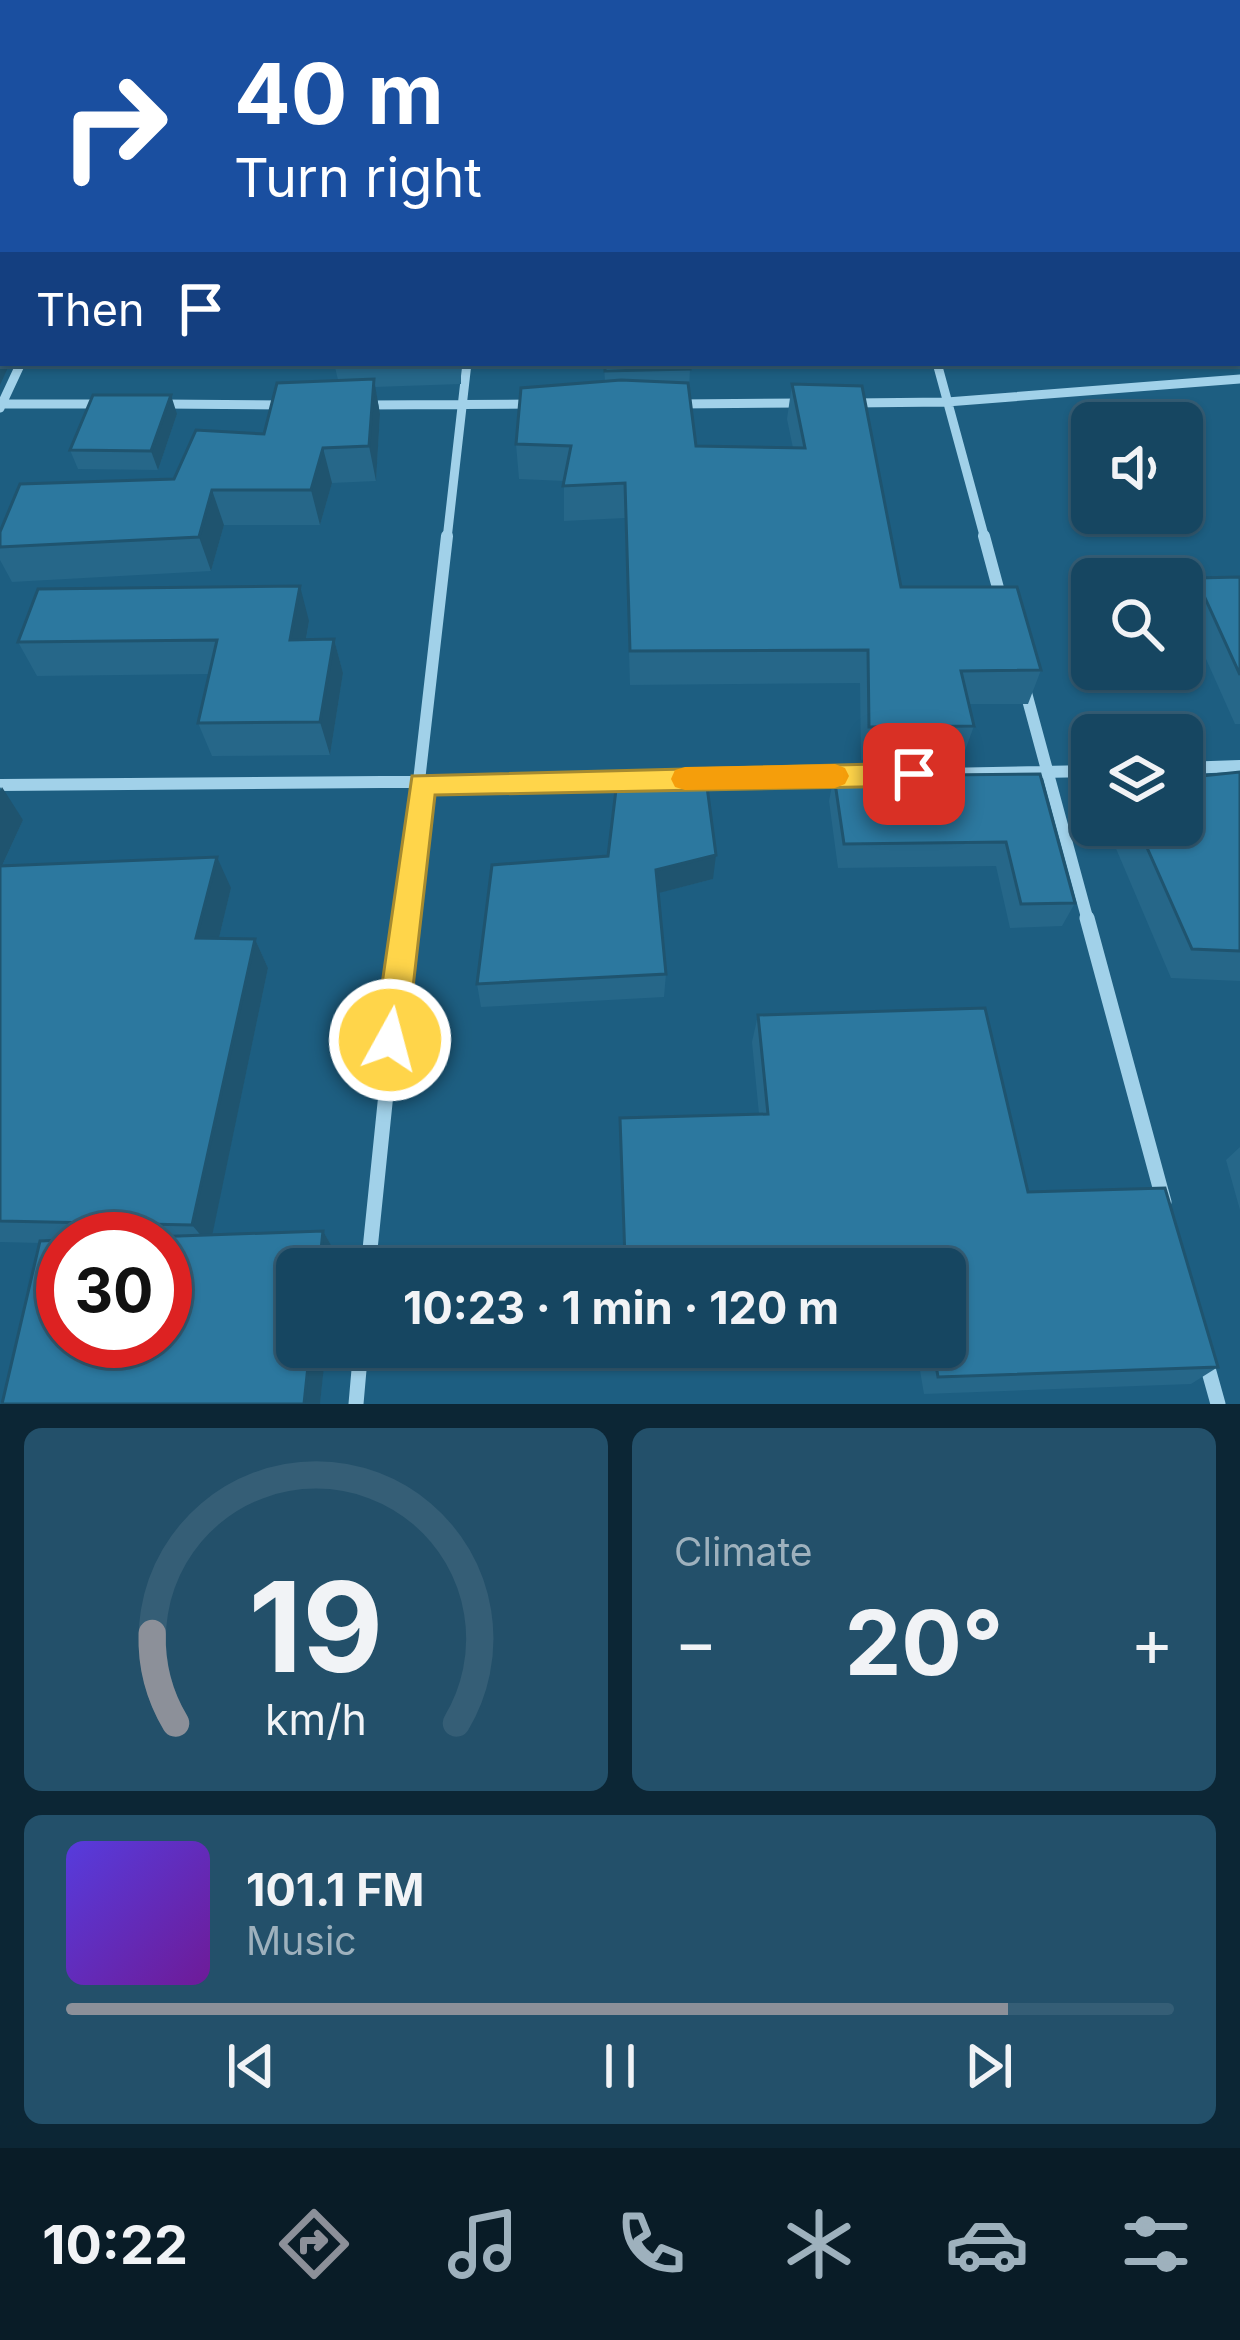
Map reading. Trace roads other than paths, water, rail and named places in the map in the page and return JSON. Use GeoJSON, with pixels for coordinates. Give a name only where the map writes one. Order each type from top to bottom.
{"type":"FeatureCollection","features":[{"type":"Feature","properties":{"kind":"street"},"geometry":{"type":"LineString","coordinates":[[20,366],[1,406],[117,404]]}},
{"type":"Feature","properties":{"kind":"street"},"geometry":{"type":"LineString","coordinates":[[370,1248],[467,366]]}},
{"type":"Feature","properties":{"kind":"street"},"geometry":{"type":"LineString","coordinates":[[938,366],[1004,610]]}},
{"type":"Feature","properties":{"kind":"street"},"geometry":{"type":"LineString","coordinates":[[831,403],[946,402],[1240,379]]}},
{"type":"Feature","properties":{"kind":"street"},"geometry":{"type":"LineString","coordinates":[[670,404],[808,403]]}},
{"type":"Feature","properties":{"kind":"street"},"geometry":{"type":"LineString","coordinates":[[140,404],[301,405]]}},
{"type":"Feature","properties":{"kind":"street"},"geometry":{"type":"LineString","coordinates":[[347,405],[555,404]]}},
{"type":"Feature","properties":{"kind":"street"},"geometry":{"type":"LineString","coordinates":[[1022,679],[1169,1224]]}},
{"type":"Feature","properties":{"kind":"street"},"geometry":{"type":"LineString","coordinates":[[1203,767],[1240,766]]}},
{"type":"Feature","properties":{"kind":"street"},"geometry":{"type":"LineString","coordinates":[[0,785],[422,784],[1071,771]]}},
{"type":"Feature","properties":{"kind":"street"},"geometry":{"type":"LineString","coordinates":[[1200,1336],[1218,1404]]}},
{"type":"Feature","properties":{"kind":"street"},"geometry":{"type":"LineString","coordinates":[[356,1404],[359,1368]]}}]}
